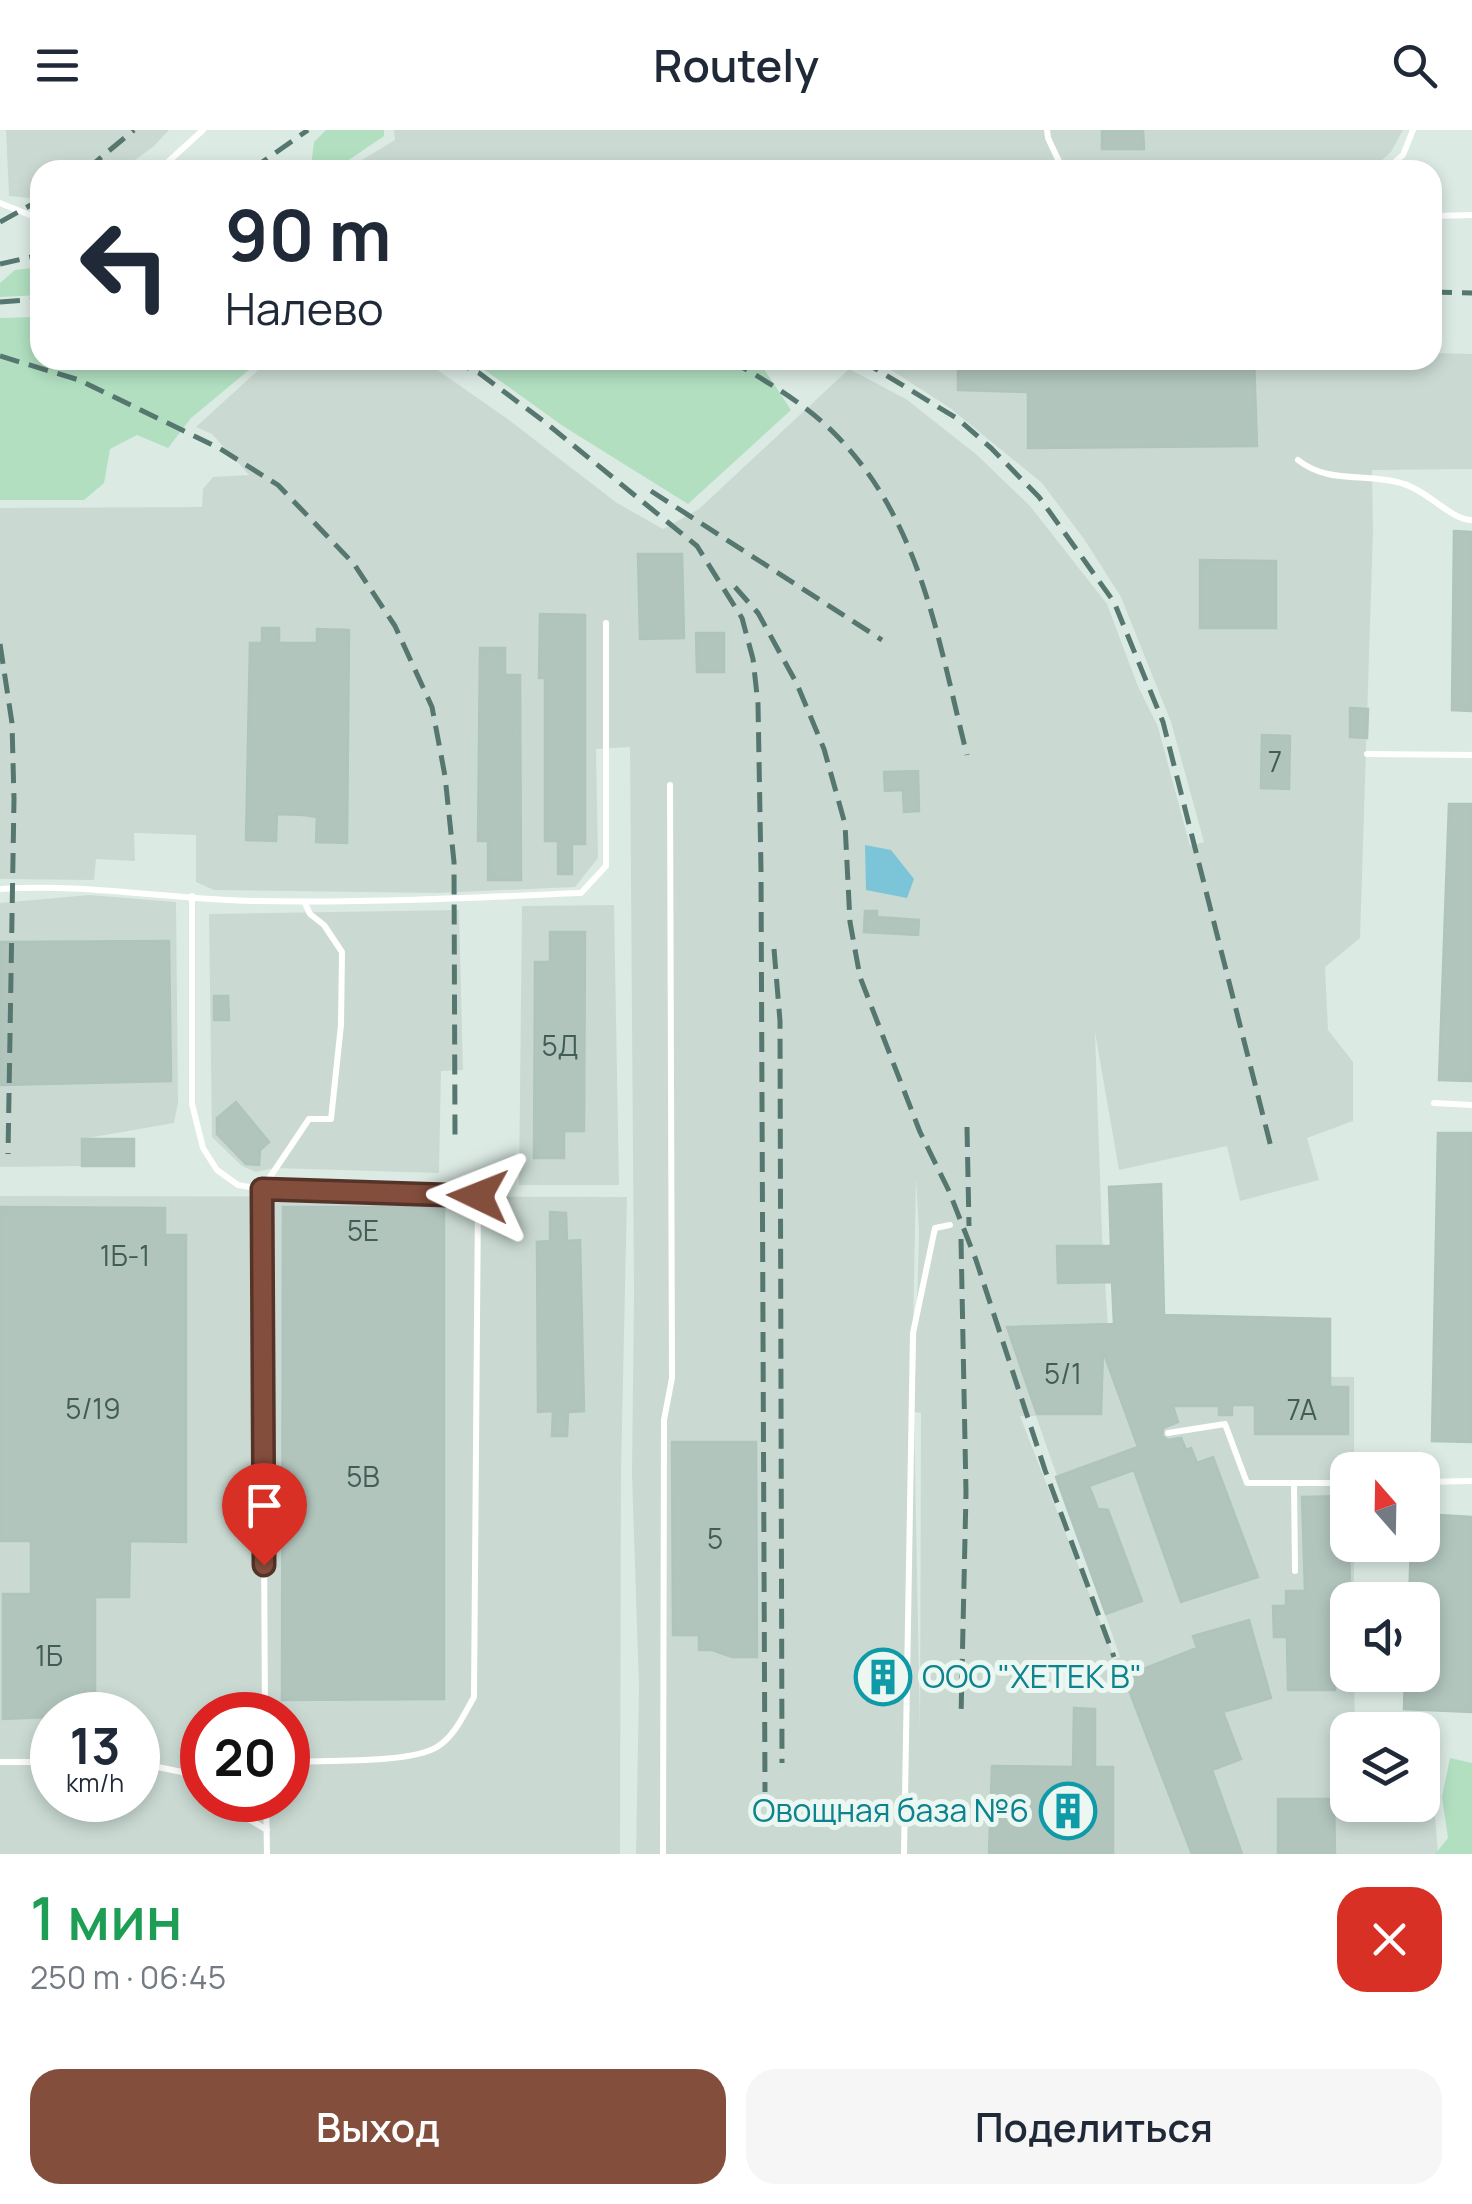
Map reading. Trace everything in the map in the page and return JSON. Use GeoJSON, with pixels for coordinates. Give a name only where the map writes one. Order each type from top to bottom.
{"type":"FeatureCollection","features":[{"type":"Feature","properties":{"kind":"lane"},"geometry":{"type":"LineString","coordinates":[[170,160],[204,130]]}},
{"type":"Feature","properties":{"kind":"lane"},"geometry":{"type":"LineString","coordinates":[[1047,130],[1059,160]]}},
{"type":"Feature","properties":{"kind":"lane"},"geometry":{"type":"LineString","coordinates":[[1397,160],[1413,130]]}},
{"type":"Feature","properties":{"kind":"lane"},"geometry":{"type":"LineString","coordinates":[[0,204],[30,215]]}},
{"type":"Feature","properties":{"kind":"lane"},"geometry":{"type":"LineString","coordinates":[[1442,216],[1472,215]]}},
{"type":"Feature","properties":{"kind":"lane"},"geometry":{"type":"LineString","coordinates":[[1298,460],[1319,474],[1386,479],[1414,487],[1460,520],[1472,520]]}},
{"type":"Feature","properties":{"kind":"lane"},"geometry":{"type":"LineString","coordinates":[[0,889],[110,889],[248,901],[454,899],[581,892],[606,866],[606,623]]}},
{"type":"Feature","properties":{"kind":"lane"},"geometry":{"type":"LineString","coordinates":[[1367,754],[1472,755]]}},
{"type":"Feature","properties":{"kind":"lane"},"geometry":{"type":"LineString","coordinates":[[663,1854],[664,1420],[672,1378],[670,785]]}},
{"type":"Feature","properties":{"kind":"lane"},"geometry":{"type":"LineString","coordinates":[[192,896],[192,1104],[203,1148],[217,1170],[238,1185],[262,1189],[478,1196],[474,1696],[456,1728],[437,1747],[408,1756],[310,1761]]}},
{"type":"Feature","properties":{"kind":"lane"},"geometry":{"type":"LineString","coordinates":[[265,1692],[262,1189],[309,1119],[331,1120],[341,1025],[342,952],[304,901]]}},
{"type":"Feature","properties":{"kind":"lane"},"geometry":{"type":"LineString","coordinates":[[1434,1102],[1472,1104]]}},
{"type":"Feature","properties":{"kind":"lane"},"geometry":{"type":"LineString","coordinates":[[904,1854],[912,1332],[936,1228],[950,1225]]}},
{"type":"Feature","properties":{"kind":"lane"},"geometry":{"type":"LineString","coordinates":[[1168,1433],[1225,1424],[1247,1483],[1330,1482]]}},
{"type":"Feature","properties":{"kind":"lane"},"geometry":{"type":"LineString","coordinates":[[1440,1482],[1472,1482]]}},
{"type":"Feature","properties":{"kind":"lane"},"geometry":{"type":"LineString","coordinates":[[1294,1483],[1296,1571]]}},
{"type":"Feature","properties":{"kind":"lane"},"geometry":{"type":"LineString","coordinates":[[0,1762],[30,1762]]}},
{"type":"Feature","properties":{"kind":"lane"},"geometry":{"type":"LineString","coordinates":[[253,1822],[266,1830]]}},
{"type":"Feature","properties":{"kind":"lane"},"geometry":{"type":"LineString","coordinates":[[266,1822],[267,1854]]}},
{"type":"Feature","properties":{"kind":"shaded area"},"geometry":{"type":"Polygon","coordinates":[[[6,130],[169,130],[135,160],[30,160],[30,198],[9,196],[6,130]]]}},
{"type":"Feature","properties":{"kind":"shaded area"},"geometry":{"type":"Polygon","coordinates":[[[394,130],[1403,130],[1382,160],[362,160],[395,140],[394,130]]]}},
{"type":"Feature","properties":{"kind":"shaded area"},"geometry":{"type":"Polygon","coordinates":[[[1442,353],[1472,354],[1472,469],[1372,470],[1360,938],[1325,967],[1328,1030],[1353,1062],[1353,1121],[1307,1138],[1319,1180],[1240,1201],[1227,1146],[1119,1170],[1095,1032],[1111,1375],[1354,1377],[1354,1452],[1330,1452],[1330,1562],[1354,1562],[1354,1582],[1330,1582],[1330,1692],[1354,1692],[1355,1712],[1330,1712],[1330,1822],[1436,1822],[1438,1854],[636,1854],[639,1688],[632,1474],[630,747],[596,749],[598,858],[575,887],[438,893],[214,890],[196,882],[196,835],[134,833],[135,861],[96,859],[94,880],[0,879],[0,508],[202,507],[203,489],[213,477],[249,475],[212,434],[196,427],[258,370],[437,370],[617,503],[663,529],[699,509],[851,370],[906,399],[977,455],[1030,506],[1107,604],[1158,727],[1190,846],[1204,842],[1171,722],[1121,597],[1042,483],[950,408],[891,370],[1442,370],[1442,353]],[[916,1178],[913,1333],[915,1380],[919,1233],[916,1178]],[[914,1412],[920,1731],[921,1413],[914,1412]],[[1020,1416],[1114,1657],[1105,1664],[1120,1657],[1036,1416],[1020,1416]]]}},
{"type":"Feature","properties":{"kind":"shaded area"},"geometry":{"type":"Polygon","coordinates":[[[89,895],[176,902],[178,1103],[174,1123],[82,1139],[82,1166],[0,1167],[0,903],[89,895]]]}},
{"type":"Feature","properties":{"kind":"shaded area"},"geometry":{"type":"Polygon","coordinates":[[[614,905],[619,1185],[519,1185],[522,906],[614,905]]]}},
{"type":"Feature","properties":{"kind":"shaded area"},"geometry":{"type":"Polygon","coordinates":[[[459,910],[463,1070],[441,1071],[439,1173],[274,1168],[256,1172],[242,1166],[212,1137],[209,914],[459,910]]]}},
{"type":"Feature","properties":{"kind":"shaded area"},"geometry":{"type":"Polygon","coordinates":[[[0,1196],[627,1197],[621,1472],[620,1854],[0,1854],[0,1196]]]}},
{"type":"Feature","properties":{"kind":"green space"},"geometry":{"type":"Polygon","coordinates":[[[326,130],[384,130],[384,136],[349,160],[312,160],[314,142],[326,130]]]}},
{"type":"Feature","properties":{"kind":"green space"},"geometry":{"type":"Polygon","coordinates":[[[30,268],[30,296],[0,297],[0,283],[15,270],[30,268]]]}},
{"type":"Feature","properties":{"kind":"green space"},"geometry":{"type":"Polygon","coordinates":[[[30,317],[30,370],[249,370],[191,418],[168,448],[137,435],[110,449],[104,483],[84,500],[0,500],[0,318],[30,317]]]}},
{"type":"Feature","properties":{"kind":"green space"},"geometry":{"type":"Polygon","coordinates":[[[485,370],[765,370],[791,410],[688,504],[563,426],[485,370]]]}},
{"type":"Feature","properties":{"kind":"green space"},"geometry":{"type":"Polygon","coordinates":[[[1450,1758],[1472,1763],[1472,1854],[1435,1854],[1448,1838],[1442,1797],[1450,1758]]]}},
{"type":"Feature","properties":{"kind":"water"},"geometry":{"type":"Polygon","coordinates":[[[865,845],[891,850],[914,879],[907,898],[866,890],[865,845]]]}},
{"type":"Feature","properties":{"kind":"building"},"geometry":{"type":"Polygon","coordinates":[[[1102,130],[1143,130],[1144,149],[1102,149],[1102,130]]]}},
{"type":"Feature","properties":{"kind":"building"},"geometry":{"type":"Polygon","coordinates":[[[958,370],[1254,370],[1257,446],[1028,448],[1028,392],[958,390],[958,370]]]}},
{"type":"Feature","properties":{"kind":"building"},"geometry":{"type":"Polygon","coordinates":[[[1454,531],[1472,532],[1472,711],[1452,710],[1454,531]]]}},
{"type":"Feature","properties":{"kind":"building"},"geometry":{"type":"Polygon","coordinates":[[[638,554],[682,554],[684,638],[640,639],[638,554]]]}},
{"type":"Feature","properties":{"kind":"building"},"geometry":{"type":"Polygon","coordinates":[[[1200,560],[1276,561],[1276,628],[1200,628],[1200,560]]]}},
{"type":"Feature","properties":{"kind":"building"},"geometry":{"type":"Polygon","coordinates":[[[540,614],[585,615],[585,844],[572,844],[572,874],[558,874],[558,841],[545,841],[545,678],[539,678],[540,614]]]}},
{"type":"Feature","properties":{"kind":"building"},"geometry":{"type":"Polygon","coordinates":[[[262,628],[279,628],[279,643],[317,643],[317,629],[349,630],[347,843],[316,842],[317,817],[277,814],[276,841],[246,840],[250,643],[262,643],[262,628]]]}},
{"type":"Feature","properties":{"kind":"building"},"geometry":{"type":"Polygon","coordinates":[[[696,633],[724,633],[724,672],[697,672],[696,633]]]}},
{"type":"Feature","properties":{"kind":"building"},"geometry":{"type":"Polygon","coordinates":[[[480,648],[505,648],[505,675],[520,675],[521,880],[488,880],[488,841],[478,841],[480,648]]]}},
{"type":"Feature","properties":{"kind":"building"},"geometry":{"type":"Polygon","coordinates":[[[1350,708],[1368,709],[1367,738],[1350,737],[1350,708]]]}},
{"type":"Feature","properties":{"kind":"building"},"geometry":{"type":"Polygon","coordinates":[[[1262,735],[1290,736],[1289,789],[1261,788],[1262,735]]]}},
{"type":"Feature","properties":{"kind":"building"},"geometry":{"type":"Polygon","coordinates":[[[918,771],[919,811],[904,812],[903,790],[885,791],[884,772],[918,771]]]}},
{"type":"Feature","properties":{"kind":"building"},"geometry":{"type":"Polygon","coordinates":[[[1449,804],[1472,804],[1472,1081],[1439,1080],[1449,804]]]}},
{"type":"Feature","properties":{"kind":"building"},"geometry":{"type":"Polygon","coordinates":[[[865,911],[877,911],[877,917],[919,920],[918,935],[864,932],[865,911]]]}},
{"type":"Feature","properties":{"kind":"building"},"geometry":{"type":"Polygon","coordinates":[[[550,932],[585,932],[584,1131],[564,1131],[564,1158],[534,1158],[535,962],[550,962],[550,932]]]}},
{"type":"Feature","properties":{"kind":"building"},"geometry":{"type":"Polygon","coordinates":[[[169,941],[171,1081],[0,1085],[0,942],[169,941]]]}},
{"type":"Feature","properties":{"kind":"building"},"geometry":{"type":"Polygon","coordinates":[[[214,996],[228,996],[229,1020],[214,1020],[214,996]]]}},
{"type":"Feature","properties":{"kind":"building"},"geometry":{"type":"Polygon","coordinates":[[[236,1102],[269,1142],[260,1150],[259,1165],[246,1164],[217,1134],[217,1118],[236,1102]]]}},
{"type":"Feature","properties":{"kind":"building"},"geometry":{"type":"Polygon","coordinates":[[[1438,1133],[1472,1133],[1472,1442],[1432,1441],[1438,1133]]]}},
{"type":"Feature","properties":{"kind":"building"},"geometry":{"type":"Polygon","coordinates":[[[82,1139],[134,1139],[134,1166],[82,1166],[82,1139]]]}},
{"type":"Feature","properties":{"kind":"building"},"geometry":{"type":"Polygon","coordinates":[[[1161,1184],[1164,1315],[1330,1319],[1330,1387],[1348,1387],[1348,1434],[1255,1434],[1255,1405],[1232,1405],[1232,1415],[1219,1415],[1219,1406],[1173,1406],[1178,1422],[1163,1428],[1162,1436],[1168,1440],[1181,1438],[1186,1450],[1191,1448],[1197,1463],[1213,1457],[1258,1577],[1181,1602],[1134,1470],[1089,1486],[1098,1509],[1108,1510],[1142,1601],[1106,1614],[1056,1477],[1138,1447],[1103,1351],[1101,1414],[1037,1414],[1007,1327],[1114,1324],[1112,1282],[1058,1283],[1057,1246],[1111,1246],[1109,1187],[1161,1184]]]}},
{"type":"Feature","properties":{"kind":"building"},"geometry":{"type":"Polygon","coordinates":[[[0,1207],[165,1208],[165,1235],[186,1235],[186,1542],[130,1541],[129,1597],[95,1597],[95,1692],[30,1692],[30,1718],[3,1719],[3,1594],[31,1594],[31,1541],[0,1541],[0,1207]]]}},
{"type":"Feature","properties":{"kind":"building"},"geometry":{"type":"Polygon","coordinates":[[[283,1207],[444,1207],[444,1699],[310,1700],[310,1692],[282,1692],[283,1207]]]}},
{"type":"Feature","properties":{"kind":"building"},"geometry":{"type":"Polygon","coordinates":[[[550,1212],[566,1213],[567,1241],[580,1240],[584,1411],[568,1412],[567,1436],[552,1436],[553,1411],[538,1412],[537,1242],[550,1241],[550,1212]]]}},
{"type":"Feature","properties":{"kind":"building"},"geometry":{"type":"Polygon","coordinates":[[[672,1442],[756,1442],[757,1657],[699,1650],[699,1635],[673,1635],[672,1442]]]}},
{"type":"Feature","properties":{"kind":"building"},"geometry":{"type":"Polygon","coordinates":[[[1330,1496],[1330,1562],[1349,1562],[1350,1582],[1330,1582],[1330,1690],[1288,1690],[1287,1637],[1274,1637],[1273,1606],[1286,1606],[1286,1591],[1305,1591],[1302,1497],[1330,1496]]]}},
{"type":"Feature","properties":{"kind":"building"},"geometry":{"type":"Polygon","coordinates":[[[1440,1515],[1472,1517],[1472,1712],[1404,1709],[1404,1692],[1440,1692],[1440,1582],[1410,1582],[1410,1562],[1440,1562],[1440,1515]]]}},
{"type":"Feature","properties":{"kind":"building"},"geometry":{"type":"Polygon","coordinates":[[[1249,1620],[1271,1698],[1223,1712],[1241,1759],[1212,1770],[1242,1854],[1192,1854],[1127,1685],[1136,1681],[1133,1673],[1197,1648],[1193,1636],[1249,1620]]]}},
{"type":"Feature","properties":{"kind":"building","name":"ООО \"ХЕТЕК В\""},"geometry":{"type":"Polygon","coordinates":[[[894,1661],[897,1692],[871,1694],[869,1663],[894,1661]]]}},
{"type":"Feature","properties":{"kind":"building","name":"Овощная база №6"},"geometry":{"type":"Polygon","coordinates":[[[1074,1708],[1095,1709],[1095,1767],[1113,1767],[1113,1854],[989,1854],[992,1766],[1073,1767],[1074,1708]]]}},
{"type":"Feature","properties":{"kind":"building"},"geometry":{"type":"Polygon","coordinates":[[[1278,1799],[1330,1799],[1335,1854],[1278,1854],[1278,1799]]]}},
{"type":"Feature","properties":{"kind":"railway"},"geometry":{"type":"LineString","coordinates":[[98,160],[134,130]]}},
{"type":"Feature","properties":{"kind":"railway"},"geometry":{"type":"LineString","coordinates":[[265,160],[308,130]]}},
{"type":"Feature","properties":{"kind":"railway"},"geometry":{"type":"LineString","coordinates":[[0,222],[30,206]]}},
{"type":"Feature","properties":{"kind":"railway"},"geometry":{"type":"LineString","coordinates":[[0,264],[30,257]]}},
{"type":"Feature","properties":{"kind":"railway"},"geometry":{"type":"LineString","coordinates":[[1442,292],[1472,293]]}},
{"type":"Feature","properties":{"kind":"railway"},"geometry":{"type":"LineString","coordinates":[[0,302],[30,300]]}},
{"type":"Feature","properties":{"kind":"railway"},"geometry":{"type":"LineString","coordinates":[[0,356],[30,365]]}},
{"type":"Feature","properties":{"kind":"railway"},"geometry":{"type":"LineString","coordinates":[[46,370],[79,380],[219,448],[278,485],[354,564],[395,626],[432,707],[445,776],[454,862],[455,1138]]}},
{"type":"Feature","properties":{"kind":"railway"},"geometry":{"type":"LineString","coordinates":[[473,370],[546,423],[697,546],[742,618],[753,659],[758,704],[761,870],[765,1792]]}},
{"type":"Feature","properties":{"kind":"railway"},"geometry":{"type":"LineString","coordinates":[[746,370],[825,424],[865,469],[889,506],[923,585],[967,755]]}},
{"type":"Feature","properties":{"kind":"railway"},"geometry":{"type":"LineString","coordinates":[[877,370],[958,419],[991,448],[1039,497],[1114,602],[1163,722],[1272,1151]]}},
{"type":"Feature","properties":{"kind":"railway"},"geometry":{"type":"LineString","coordinates":[[651,491],[882,640]]}},
{"type":"Feature","properties":{"kind":"railway"},"geometry":{"type":"LineString","coordinates":[[735,587],[758,613],[797,684],[824,749],[845,824],[850,922],[860,977],[920,1132],[976,1260],[1045,1470],[1114,1657]]}},
{"type":"Feature","properties":{"kind":"railway"},"geometry":{"type":"LineString","coordinates":[[0,644],[12,723],[14,799],[8,1154]]}},
{"type":"Feature","properties":{"kind":"railway"},"geometry":{"type":"LineString","coordinates":[[774,949],[780,1021],[782,1763]]}},
{"type":"Feature","properties":{"kind":"railway"},"geometry":{"type":"LineString","coordinates":[[967,1127],[969,1226]]}},
{"type":"Feature","properties":{"kind":"railway"},"geometry":{"type":"LineString","coordinates":[[961,1239],[966,1493],[961,1717]]}},
{"type":"Feature","properties":{"kind":"place","name":"ООО \"ХЕТЕК В\""},"geometry":{"type":"Point","coordinates":[883,1677]}},
{"type":"Feature","properties":{"kind":"place","name":"Овощная база №6"},"geometry":{"type":"Point","coordinates":[1068,1811]}},
{"type":"Feature","properties":{"kind":"route"},"geometry":{"type":"LineString","coordinates":[[264,1565],[262,1189],[478,1196]]}}]}
